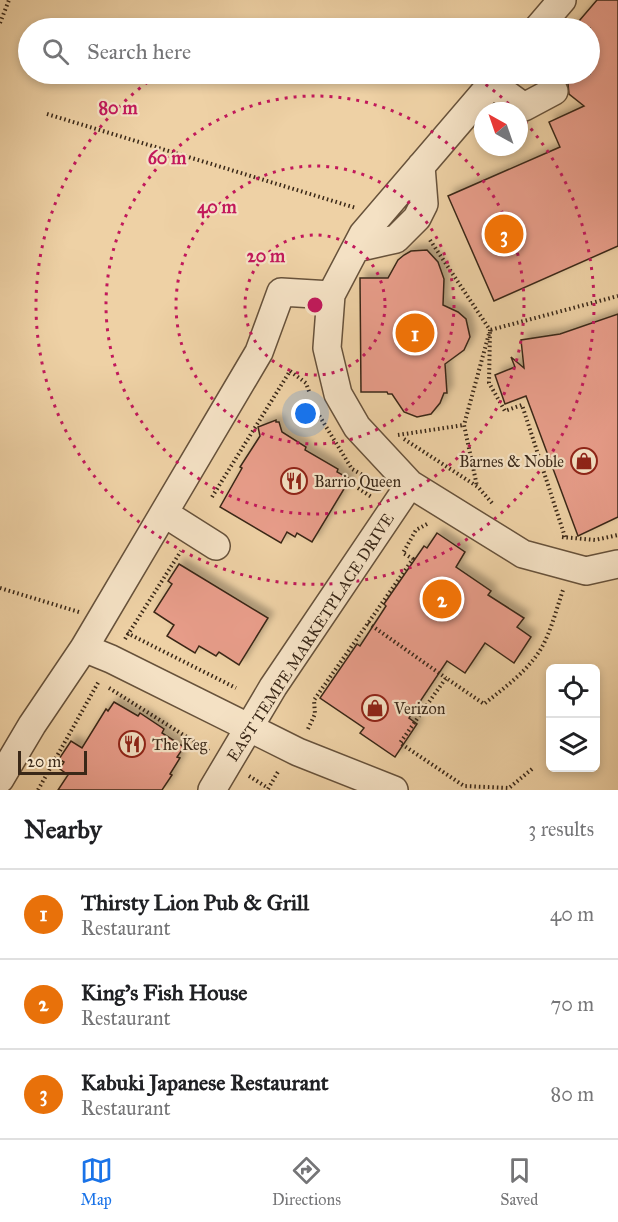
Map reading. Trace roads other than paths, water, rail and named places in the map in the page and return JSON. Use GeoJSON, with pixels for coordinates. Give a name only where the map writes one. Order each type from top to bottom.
{"type":"FeatureCollection","features":[{"type":"Feature","properties":{"kind":"lane"},"geometry":{"type":"LineString","coordinates":[[547,18],[562,0]]}},
{"type":"Feature","properties":{"kind":"lane"},"geometry":{"type":"LineString","coordinates":[[491,84],[363,234],[332,295],[327,348],[338,394],[357,427],[410,484],[523,554],[586,571],[618,564]]}},
{"type":"Feature","properties":{"kind":"lane"},"geometry":{"type":"LineString","coordinates":[[502,84],[524,107],[554,92]]}},
{"type":"Feature","properties":{"kind":"lane"},"geometry":{"type":"LineString","coordinates":[[0,779],[32,725],[84,648],[259,352],[281,292],[332,295]]}},
{"type":"Feature","properties":{"kind":"lane","name":"EAST TEMPE MARKETPLACE DRIVE"},"geometry":{"type":"LineString","coordinates":[[212,790],[273,687],[410,484]]}},
{"type":"Feature","properties":{"kind":"lane"},"geometry":{"type":"LineString","coordinates":[[164,513],[216,546]]}},
{"type":"Feature","properties":{"kind":"lane"},"geometry":{"type":"LineString","coordinates":[[84,648],[298,752],[394,790]]}},
{"type":"Feature","properties":{"kind":"place","name":"Kabuki Japanese Restaurant"},"geometry":{"type":"Point","coordinates":[504,234]}},
{"type":"Feature","properties":{"kind":"place","name":"Thirsty Lion Pub & Grill"},"geometry":{"type":"Point","coordinates":[415,333]}},
{"type":"Feature","properties":{"kind":"place","name":"Barnes & Noble"},"geometry":{"type":"Point","coordinates":[584,461]}},
{"type":"Feature","properties":{"kind":"place","name":"Barrio Queen"},"geometry":{"type":"Point","coordinates":[294,481]}},
{"type":"Feature","properties":{"kind":"place","name":"King's Fish House"},"geometry":{"type":"Point","coordinates":[442,599]}},
{"type":"Feature","properties":{"kind":"place","name":"Verizon"},"geometry":{"type":"Point","coordinates":[375,708]}},
{"type":"Feature","properties":{"kind":"place","name":"The Keg"},"geometry":{"type":"Point","coordinates":[132,744]}}]}
